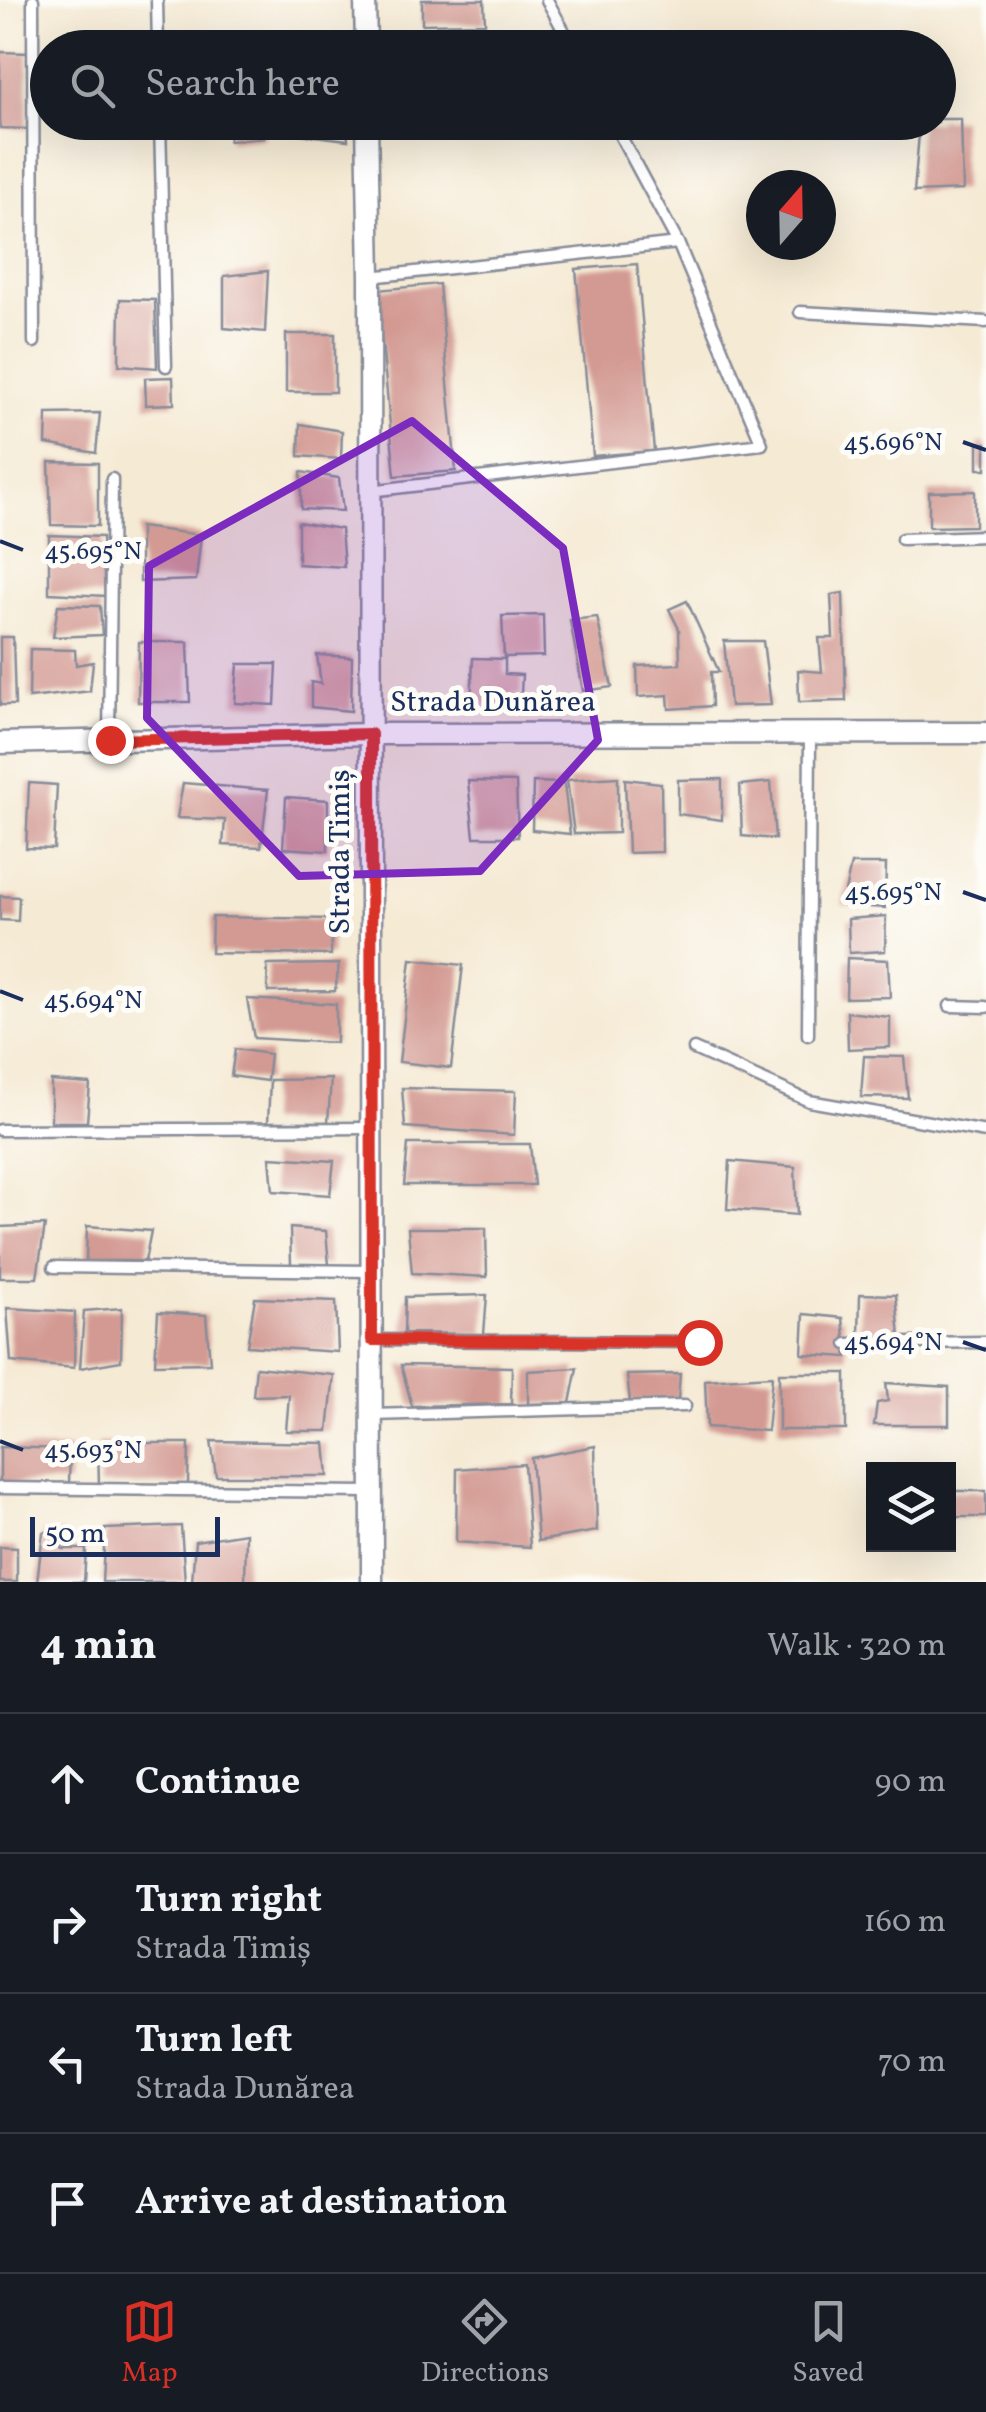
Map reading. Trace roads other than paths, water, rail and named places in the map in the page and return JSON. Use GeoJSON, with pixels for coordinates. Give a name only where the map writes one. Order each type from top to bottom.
{"type":"FeatureCollection","features":[{"type":"Feature","properties":{"kind":"street"},"geometry":{"type":"LineString","coordinates":[[364,0],[365,30]]}},
{"type":"Feature","properties":{"kind":"street","name":"Strada Timiș"},"geometry":{"type":"LineString","coordinates":[[367,140],[372,1582]]}},
{"type":"Feature","properties":{"kind":"street","name":"Strada Dunărea"},"geometry":{"type":"LineString","coordinates":[[0,742],[371,734],[986,733]]}},
{"type":"Feature","properties":{"kind":"lane"},"geometry":{"type":"LineString","coordinates":[[33,0],[33,30]]}},
{"type":"Feature","properties":{"kind":"lane"},"geometry":{"type":"LineString","coordinates":[[156,0],[157,30]]}},
{"type":"Feature","properties":{"kind":"lane"},"geometry":{"type":"LineString","coordinates":[[547,0],[563,30]]}},
{"type":"Feature","properties":{"kind":"lane"},"geometry":{"type":"LineString","coordinates":[[33,140],[34,342]]}},
{"type":"Feature","properties":{"kind":"lane"},"geometry":{"type":"LineString","coordinates":[[160,140],[166,366]]}},
{"type":"Feature","properties":{"kind":"lane"},"geometry":{"type":"LineString","coordinates":[[370,491],[762,444],[678,243],[623,140]]}},
{"type":"Feature","properties":{"kind":"lane"},"geometry":{"type":"LineString","coordinates":[[370,277],[678,243]]}},
{"type":"Feature","properties":{"kind":"lane"},"geometry":{"type":"LineString","coordinates":[[800,312],[986,322]]}},
{"type":"Feature","properties":{"kind":"lane"},"geometry":{"type":"LineString","coordinates":[[110,740],[112,479]]}},
{"type":"Feature","properties":{"kind":"lane"},"geometry":{"type":"LineString","coordinates":[[902,539],[986,536]]}},
{"type":"Feature","properties":{"kind":"lane"},"geometry":{"type":"LineString","coordinates":[[808,1036],[810,733]]}},
{"type":"Feature","properties":{"kind":"lane"},"geometry":{"type":"LineString","coordinates":[[950,1006],[986,1007]]}},
{"type":"Feature","properties":{"kind":"lane"},"geometry":{"type":"LineString","coordinates":[[694,1049],[809,1101],[986,1132]]}},
{"type":"Feature","properties":{"kind":"lane"},"geometry":{"type":"LineString","coordinates":[[0,1130],[372,1128]]}},
{"type":"Feature","properties":{"kind":"lane"},"geometry":{"type":"LineString","coordinates":[[54,1267],[372,1272]]}},
{"type":"Feature","properties":{"kind":"lane"},"geometry":{"type":"LineString","coordinates":[[372,1340],[699,1342]]}},
{"type":"Feature","properties":{"kind":"lane"},"geometry":{"type":"LineString","coordinates":[[847,1344],[986,1342]]}},
{"type":"Feature","properties":{"kind":"lane"},"geometry":{"type":"LineString","coordinates":[[372,1414],[685,1406]]}},
{"type":"Feature","properties":{"kind":"lane"},"geometry":{"type":"LineString","coordinates":[[0,1488],[370,1492]]}}]}
